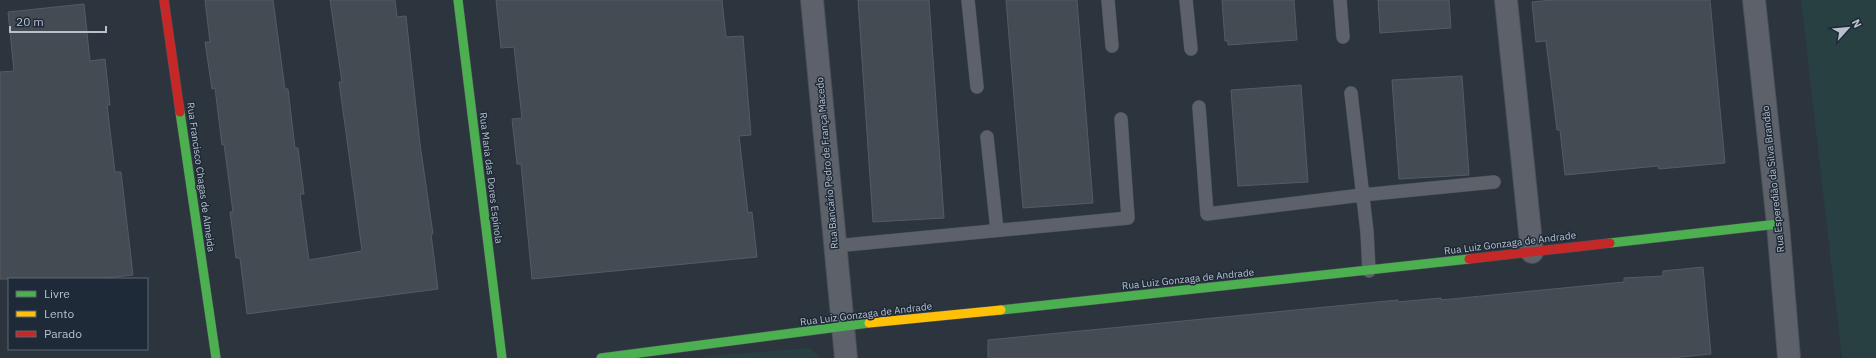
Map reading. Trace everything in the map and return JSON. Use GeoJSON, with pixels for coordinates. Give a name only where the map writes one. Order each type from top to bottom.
{"type":"FeatureCollection","features":[{"type":"Feature","properties":{"kind":"street","name":"Rua Francisco Chagas de Almeida"},"geometry":{"type":"LineString","coordinates":[[164,0],[216,358]]}},
{"type":"Feature","properties":{"kind":"street","name":"Rua Maria das Dores Espínola"},"geometry":{"type":"LineString","coordinates":[[458,0],[502,358]]}},
{"type":"Feature","properties":{"kind":"street","name":"Rua Bancário Pedro de França Macedo"},"geometry":{"type":"LineString","coordinates":[[812,0],[846,358]]}},
{"type":"Feature","properties":{"kind":"street"},"geometry":{"type":"LineString","coordinates":[[1506,0],[1532,252]]}},
{"type":"Feature","properties":{"kind":"street","name":"Rua Esperedião da Silva Brandão"},"geometry":{"type":"LineString","coordinates":[[1754,0],[1778,224],[1789,358]]}},
{"type":"Feature","properties":{"kind":"street","name":"Rua Luiz Gonzaga de Andrade"},"geometry":{"type":"LineString","coordinates":[[601,358],[679,354],[844,326],[1369,271],[1778,224]]}},
{"type":"Feature","properties":{"kind":"lane"},"geometry":{"type":"LineString","coordinates":[[968,0],[977,87]]}},
{"type":"Feature","properties":{"kind":"lane"},"geometry":{"type":"LineString","coordinates":[[1108,0],[1112,46]]}},
{"type":"Feature","properties":{"kind":"lane"},"geometry":{"type":"LineString","coordinates":[[1186,0],[1190,49]]}},
{"type":"Feature","properties":{"kind":"lane"},"geometry":{"type":"LineString","coordinates":[[1340,0],[1343,37]]}},
{"type":"Feature","properties":{"kind":"lane"},"geometry":{"type":"LineString","coordinates":[[1351,93],[1369,271]]}},
{"type":"Feature","properties":{"kind":"lane"},"geometry":{"type":"LineString","coordinates":[[1200,107],[1207,214],[1362,195],[1494,182]]}},
{"type":"Feature","properties":{"kind":"lane"},"geometry":{"type":"LineString","coordinates":[[835,246],[1128,218],[1121,119]]}},
{"type":"Feature","properties":{"kind":"lane"},"geometry":{"type":"LineString","coordinates":[[987,137],[997,230]]}},
{"type":"Feature","properties":{"kind":"green space"},"geometry":{"type":"Polygon","coordinates":[[[1801,0],[1876,0],[1876,358],[1842,358],[1801,0]]]}},
{"type":"Feature","properties":{"kind":"green space"},"geometry":{"type":"Polygon","coordinates":[[[810,348],[821,358],[704,358],[706,356],[810,348]]]}},
{"type":"Feature","properties":{"kind":"building"},"geometry":{"type":"Polygon","coordinates":[[[205,0],[273,0],[285,89],[288,89],[295,148],[298,148],[304,194],[300,194],[309,260],[362,251],[339,82],[342,82],[330,0],[395,0],[397,17],[406,16],[420,144],[433,234],[431,234],[438,289],[247,314],[240,258],[236,258],[230,212],[233,212],[224,144],[222,145],[215,88],[212,89],[205,42],[210,42],[205,0]]]}},
{"type":"Feature","properties":{"kind":"building"},"geometry":{"type":"Polygon","coordinates":[[[496,0],[722,0],[726,37],[743,36],[751,135],[739,136],[748,213],[752,212],[757,257],[532,279],[521,164],[517,164],[512,119],[522,118],[514,47],[501,48],[496,0]]]}},
{"type":"Feature","properties":{"kind":"building"},"geometry":{"type":"Polygon","coordinates":[[[858,0],[929,0],[944,218],[873,222],[858,0]]]}},
{"type":"Feature","properties":{"kind":"building"},"geometry":{"type":"Polygon","coordinates":[[[1006,0],[1077,0],[1093,203],[1023,208],[1006,0]]]}},
{"type":"Feature","properties":{"kind":"building"},"geometry":{"type":"Polygon","coordinates":[[[1222,0],[1294,0],[1297,40],[1228,45],[1228,41],[1225,41],[1222,0]]]}},
{"type":"Feature","properties":{"kind":"building"},"geometry":{"type":"Polygon","coordinates":[[[1378,0],[1449,0],[1451,28],[1380,33],[1378,0]]]}},
{"type":"Feature","properties":{"kind":"building"},"geometry":{"type":"Polygon","coordinates":[[[1552,0],[1710,0],[1725,163],[1659,169],[1658,166],[1565,175],[1560,130],[1557,130],[1546,41],[1536,42],[1532,2],[1552,0]]]}},
{"type":"Feature","properties":{"kind":"building"},"geometry":{"type":"Polygon","coordinates":[[[84,4],[90,61],[105,59],[110,105],[107,105],[115,172],[121,172],[133,275],[105,278],[0,279],[0,72],[14,71],[8,12],[84,4]]]}},
{"type":"Feature","properties":{"kind":"building"},"geometry":{"type":"Polygon","coordinates":[[[1462,76],[1469,175],[1399,179],[1392,80],[1462,76]]]}},
{"type":"Feature","properties":{"kind":"building"},"geometry":{"type":"Polygon","coordinates":[[[1301,85],[1308,182],[1238,186],[1231,90],[1301,85]]]}},
{"type":"Feature","properties":{"kind":"building"},"geometry":{"type":"Polygon","coordinates":[[[1703,267],[1711,354],[1671,358],[988,358],[988,340],[1398,300],[1398,302],[1441,298],[1441,300],[1624,282],[1624,278],[1663,276],[1663,271],[1703,267]]]}},
{"type":"Feature","properties":{"kind":"traffic: fast"},"geometry":{"type":"LineString","coordinates":[[458,0],[502,358]]}},
{"type":"Feature","properties":{"kind":"traffic: fast"},"geometry":{"type":"LineString","coordinates":[[180,112],[216,358]]}},
{"type":"Feature","properties":{"kind":"traffic: fast"},"geometry":{"type":"LineString","coordinates":[[1610,243],[1778,224]]}},
{"type":"Feature","properties":{"kind":"traffic: fast"},"geometry":{"type":"LineString","coordinates":[[1001,310],[1469,259]]}},
{"type":"Feature","properties":{"kind":"traffic: fast"},"geometry":{"type":"LineString","coordinates":[[601,358],[869,323]]}},
{"type":"Feature","properties":{"kind":"traffic: slow"},"geometry":{"type":"LineString","coordinates":[[869,323],[1001,310]]}},
{"type":"Feature","properties":{"kind":"traffic: jam"},"geometry":{"type":"LineString","coordinates":[[164,0],[180,112]]}},
{"type":"Feature","properties":{"kind":"traffic: jam"},"geometry":{"type":"LineString","coordinates":[[1469,259],[1610,243]]}}]}
